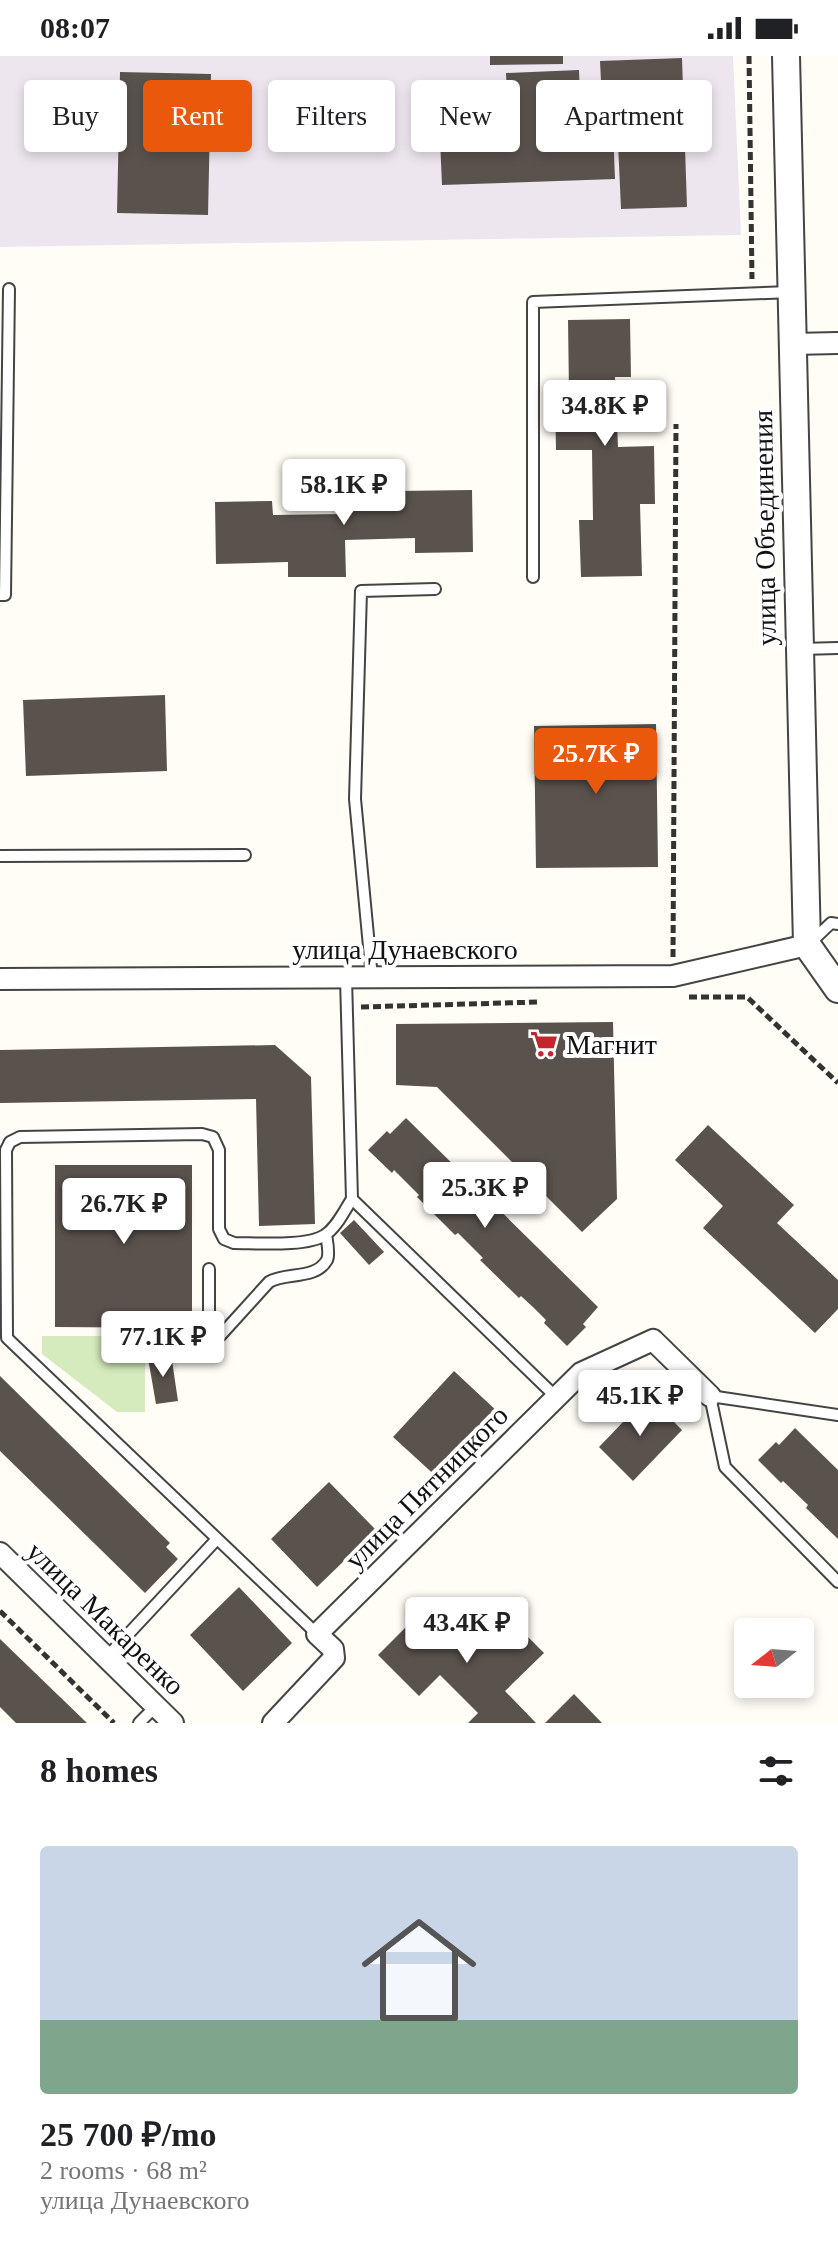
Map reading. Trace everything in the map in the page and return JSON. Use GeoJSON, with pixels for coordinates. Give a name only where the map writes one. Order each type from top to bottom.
{"type":"FeatureCollection","features":[{"type":"Feature","properties":{"kind":"street","name":"улица Объединения"},"geometry":{"type":"LineString","coordinates":[[786,56],[807,945]]}},
{"type":"Feature","properties":{"kind":"street"},"geometry":{"type":"LineString","coordinates":[[792,344],[838,343]]}},
{"type":"Feature","properties":{"kind":"street"},"geometry":{"type":"LineString","coordinates":[[807,945],[838,989]]}},
{"type":"Feature","properties":{"kind":"street","name":"улица Дунаевского"},"geometry":{"type":"LineString","coordinates":[[0,979],[673,976],[807,945]]}},
{"type":"Feature","properties":{"kind":"street","name":"улица Пятницкого"},"geometry":{"type":"LineString","coordinates":[[317,1634],[581,1373],[653,1340],[710,1396]]}},
{"type":"Feature","properties":{"kind":"street","name":"улица Макаренко"},"geometry":{"type":"LineString","coordinates":[[0,1553],[173,1723]]}},
{"type":"Feature","properties":{"kind":"street"},"geometry":{"type":"LineString","coordinates":[[273,1723],[334,1658],[333,1649],[317,1634]]}},
{"type":"Feature","properties":{"kind":"lane"},"geometry":{"type":"LineString","coordinates":[[0,595],[5,595],[9,289]]}},
{"type":"Feature","properties":{"kind":"lane"},"geometry":{"type":"LineString","coordinates":[[533,577],[533,302],[791,292]]}},
{"type":"Feature","properties":{"kind":"lane"},"geometry":{"type":"LineString","coordinates":[[372,978],[355,799],[361,591],[435,589]]}},
{"type":"Feature","properties":{"kind":"lane"},"geometry":{"type":"LineString","coordinates":[[798,649],[838,648]]}},
{"type":"Feature","properties":{"kind":"lane"},"geometry":{"type":"LineString","coordinates":[[0,856],[245,855]]}},
{"type":"Feature","properties":{"kind":"lane"},"geometry":{"type":"LineString","coordinates":[[807,945],[831,923],[838,924]]}},
{"type":"Feature","properties":{"kind":"lane"},"geometry":{"type":"LineString","coordinates":[[317,1634],[7,1338],[6,1150],[10,1142],[20,1137],[202,1134],[213,1137],[219,1150],[219,1229],[224,1239],[234,1243],[311,1241],[326,1234],[339,1221],[352,1199],[346,978]]}},
{"type":"Feature","properties":{"kind":"lane"},"geometry":{"type":"LineString","coordinates":[[352,1199],[556,1397]]}},
{"type":"Feature","properties":{"kind":"lane"},"geometry":{"type":"LineString","coordinates":[[154,1343],[223,1334],[273,1279],[308,1275],[323,1264],[328,1254],[326,1234]]}},
{"type":"Feature","properties":{"kind":"lane"},"geometry":{"type":"LineString","coordinates":[[209,1269],[209,1338]]}},
{"type":"Feature","properties":{"kind":"lane"},"geometry":{"type":"LineString","coordinates":[[838,1415],[710,1396],[725,1467],[838,1582]]}},
{"type":"Feature","properties":{"kind":"lane"},"geometry":{"type":"LineString","coordinates":[[106,1658],[217,1539]]}},
{"type":"Feature","properties":{"kind":"lane"},"geometry":{"type":"LineString","coordinates":[[139,1723],[156,1706]]}},
{"type":"Feature","properties":{"kind":"path"},"geometry":{"type":"LineString","coordinates":[[749,56],[753,294]]}},
{"type":"Feature","properties":{"kind":"path"},"geometry":{"type":"LineString","coordinates":[[676,424],[673,998],[747,997],[838,1083]]}},
{"type":"Feature","properties":{"kind":"path"},"geometry":{"type":"LineString","coordinates":[[347,1008],[549,1001]]}},
{"type":"Feature","properties":{"kind":"path"},"geometry":{"type":"LineString","coordinates":[[0,1611],[114,1723]]}},
{"type":"Feature","properties":{"kind":"shaded area"},"geometry":{"type":"Polygon","coordinates":[[[0,56],[733,56],[741,235],[0,247],[0,56]]]}},
{"type":"Feature","properties":{"kind":"green space"},"geometry":{"type":"Polygon","coordinates":[[[42,1336],[145,1336],[145,1412],[117,1412],[42,1354],[42,1336]]]}},
{"type":"Feature","properties":{"kind":"building"},"geometry":{"type":"Polygon","coordinates":[[[490,56],[563,56],[563,64],[490,65],[490,56]]]}},
{"type":"Feature","properties":{"kind":"building"},"geometry":{"type":"Polygon","coordinates":[[[682,58],[683,80],[601,80],[600,61],[682,58]]]}},
{"type":"Feature","properties":{"kind":"building"},"geometry":{"type":"Polygon","coordinates":[[[579,70],[579,80],[536,80],[536,152],[614,152],[615,179],[442,185],[441,152],[520,152],[520,80],[506,80],[506,73],[579,70]]]}},
{"type":"Feature","properties":{"kind":"building"},"geometry":{"type":"Polygon","coordinates":[[[120,72],[211,74],[211,80],[143,80],[143,152],[209,152],[208,215],[117,213],[118,152],[127,152],[127,80],[120,80],[120,72]]]}},
{"type":"Feature","properties":{"kind":"building"},"geometry":{"type":"Polygon","coordinates":[[[618,152],[685,152],[687,207],[621,209],[618,152]]]}},
{"type":"Feature","properties":{"kind":"building"},"geometry":{"type":"Polygon","coordinates":[[[630,319],[631,377],[615,377],[618,447],[654,446],[655,504],[640,504],[642,576],[581,577],[579,520],[593,520],[592,450],[556,450],[555,393],[569,393],[568,320],[630,319]]]}},
{"type":"Feature","properties":{"kind":"building"},"geometry":{"type":"Polygon","coordinates":[[[399,477],[399,491],[472,490],[473,552],[415,553],[415,538],[345,540],[346,577],[288,577],[288,562],[216,564],[215,502],[272,501],[273,515],[342,514],[342,478],[399,477]]]}},
{"type":"Feature","properties":{"kind":"building"},"geometry":{"type":"Polygon","coordinates":[[[165,695],[167,771],[26,776],[23,700],[165,695]]]}},
{"type":"Feature","properties":{"kind":"building"},"geometry":{"type":"Polygon","coordinates":[[[656,724],[658,867],[536,868],[534,726],[656,724]]]}},
{"type":"Feature","properties":{"kind":"building"},"geometry":{"type":"Polygon","coordinates":[[[613,1022],[617,1199],[582,1232],[437,1087],[396,1085],[396,1024],[613,1022]]]}},
{"type":"Feature","properties":{"kind":"building"},"geometry":{"type":"Polygon","coordinates":[[[275,1045],[311,1077],[315,1224],[259,1226],[256,1099],[0,1103],[0,1050],[275,1045]]]}},
{"type":"Feature","properties":{"kind":"building"},"geometry":{"type":"Polygon","coordinates":[[[406,1118],[598,1307],[583,1324],[586,1327],[567,1346],[544,1323],[546,1320],[480,1260],[483,1258],[458,1233],[455,1235],[394,1170],[392,1173],[368,1150],[406,1118]]]}},
{"type":"Feature","properties":{"kind":"building"},"geometry":{"type":"Polygon","coordinates":[[[708,1125],[794,1205],[777,1223],[838,1280],[838,1309],[815,1333],[703,1228],[723,1206],[675,1160],[708,1125]]]}},
{"type":"Feature","properties":{"kind":"building"},"geometry":{"type":"Polygon","coordinates":[[[55,1165],[192,1165],[192,1328],[55,1327],[55,1165]]]}},
{"type":"Feature","properties":{"kind":"building"},"geometry":{"type":"Polygon","coordinates":[[[354,1220],[384,1252],[369,1265],[340,1233],[354,1220]]]}},
{"type":"Feature","properties":{"kind":"building"},"geometry":{"type":"Polygon","coordinates":[[[171,1354],[178,1401],[156,1404],[148,1358],[171,1354]]]}},
{"type":"Feature","properties":{"kind":"building"},"geometry":{"type":"Polygon","coordinates":[[[454,1371],[499,1413],[439,1479],[393,1437],[454,1371]]]}},
{"type":"Feature","properties":{"kind":"building"},"geometry":{"type":"Polygon","coordinates":[[[0,1376],[170,1543],[166,1547],[178,1559],[145,1593],[0,1451],[0,1376]]]}},
{"type":"Feature","properties":{"kind":"building"},"geometry":{"type":"Polygon","coordinates":[[[648,1396],[682,1430],[633,1481],[599,1447],[648,1396]]]}},
{"type":"Feature","properties":{"kind":"building"},"geometry":{"type":"Polygon","coordinates":[[[795,1428],[838,1470],[838,1539],[806,1508],[808,1505],[758,1460],[795,1428]]]}},
{"type":"Feature","properties":{"kind":"building"},"geometry":{"type":"Polygon","coordinates":[[[329,1482],[376,1530],[317,1587],[271,1539],[329,1482]]]}},
{"type":"Feature","properties":{"kind":"building"},"geometry":{"type":"Polygon","coordinates":[[[239,1587],[292,1643],[243,1691],[190,1635],[239,1587]]]}},
{"type":"Feature","properties":{"kind":"building"},"geometry":{"type":"Polygon","coordinates":[[[423,1610],[463,1651],[503,1612],[544,1653],[505,1691],[536,1723],[468,1723],[478,1713],[440,1675],[419,1696],[378,1655],[423,1610]]]}},
{"type":"Feature","properties":{"kind":"building"},"geometry":{"type":"Polygon","coordinates":[[[0,1639],[87,1723],[16,1723],[0,1707],[0,1639]]]}},
{"type":"Feature","properties":{"kind":"building"},"geometry":{"type":"Polygon","coordinates":[[[574,1694],[602,1723],[545,1723],[574,1694]]]}},
{"type":"Feature","properties":{"kind":"place","name":"Магнит"},"geometry":{"type":"Point","coordinates":[544,1044]}}]}
